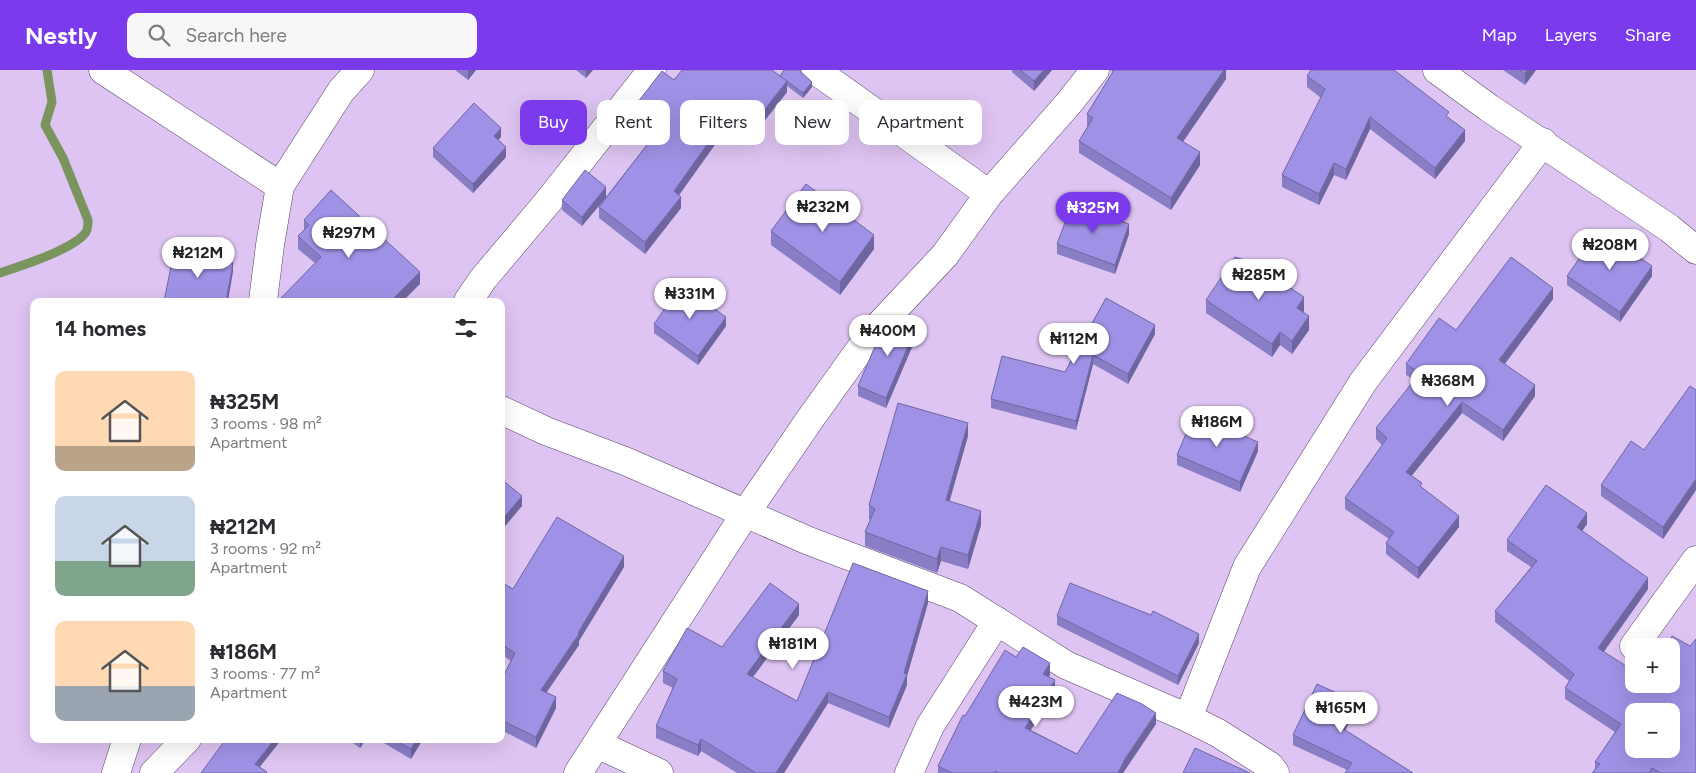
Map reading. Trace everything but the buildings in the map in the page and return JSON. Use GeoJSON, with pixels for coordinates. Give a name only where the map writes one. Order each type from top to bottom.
{"type":"FeatureCollection","features":[{"type":"Feature","properties":{"kind":"street"},"geometry":{"type":"LineString","coordinates":[[103,70],[280,186]]}},
{"type":"Feature","properties":{"kind":"street"},"geometry":{"type":"LineString","coordinates":[[263,298],[280,186],[341,91],[360,70]]}},
{"type":"Feature","properties":{"kind":"street"},"geometry":{"type":"LineString","coordinates":[[470,298],[652,70]]}},
{"type":"Feature","properties":{"kind":"street"},"geometry":{"type":"LineString","coordinates":[[816,70],[989,194]]}},
{"type":"Feature","properties":{"kind":"street"},"geometry":{"type":"LineString","coordinates":[[578,773],[745,514],[871,334],[945,254],[989,194],[1068,104],[1095,70]]}},
{"type":"Feature","properties":{"kind":"street"},"geometry":{"type":"LineString","coordinates":[[1437,70],[1489,108],[1543,142],[1669,228],[1696,250]]}},
{"type":"Feature","properties":{"kind":"street"},"geometry":{"type":"LineString","coordinates":[[1188,718],[1247,566],[1363,382],[1543,142]]}},
{"type":"Feature","properties":{"kind":"street"},"geometry":{"type":"LineString","coordinates":[[505,412],[546,431],[625,461],[809,541],[960,598],[1066,664],[1218,733],[1270,766],[1275,773]]}},
{"type":"Feature","properties":{"kind":"street"},"geometry":{"type":"LineString","coordinates":[[1640,638],[1696,560]]}},
{"type":"Feature","properties":{"kind":"street"},"geometry":{"type":"LineString","coordinates":[[909,773],[930,726],[997,621]]}},
{"type":"Feature","properties":{"kind":"street"},"geometry":{"type":"LineString","coordinates":[[116,773],[126,743]]}},
{"type":"Feature","properties":{"kind":"street"},"geometry":{"type":"LineString","coordinates":[[154,773],[183,743]]}},
{"type":"Feature","properties":{"kind":"street"},"geometry":{"type":"LineString","coordinates":[[597,744],[659,773]]}},
{"type":"Feature","properties":{"kind":"waterway"},"geometry":{"type":"LineString","coordinates":[[0,273],[71,245],[87,229],[88,220],[63,158],[45,125],[52,102],[47,70]]}}]}
